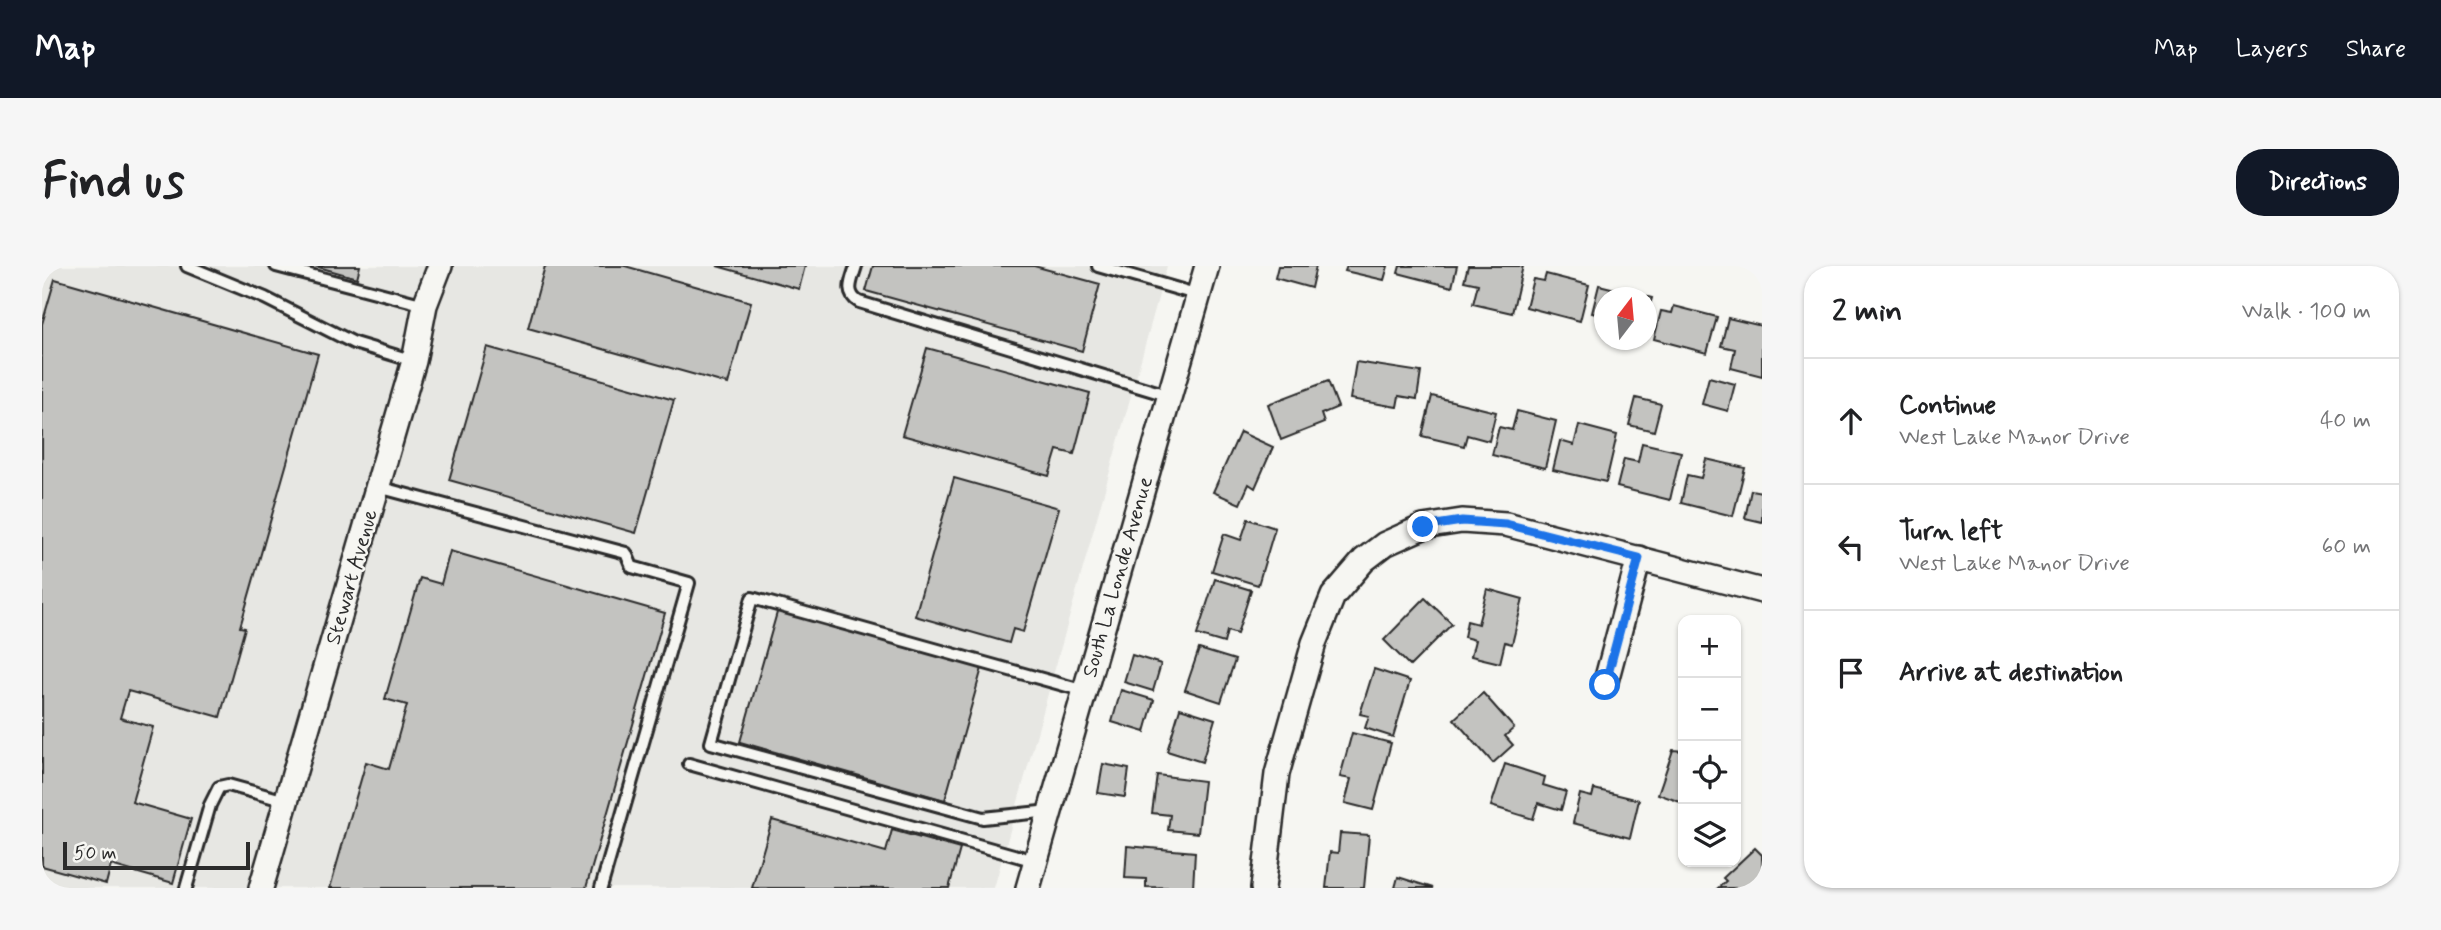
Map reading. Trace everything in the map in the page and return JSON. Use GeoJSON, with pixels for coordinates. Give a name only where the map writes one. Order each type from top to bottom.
{"type":"FeatureCollection","features":[{"type":"Feature","properties":{"kind":"street","name":"Stewart Avenue"},"geometry":{"type":"LineString","coordinates":[[261,888],[414,361],[425,305],[440,266]]}},
{"type":"Feature","properties":{"kind":"street","name":"South La Londe Avenue"},"geometry":{"type":"LineString","coordinates":[[1028,888],[1207,266]]}},
{"type":"Feature","properties":{"kind":"street"},"geometry":{"type":"LineString","coordinates":[[1263,888],[1277,774],[1314,643],[1333,596],[1364,560],[1385,544],[1423,527],[1462,521],[1506,524],[1762,591]]}},
{"type":"Feature","properties":{"kind":"street"},"geometry":{"type":"LineString","coordinates":[[1605,685],[1639,558]]}},
{"type":"Feature","properties":{"kind":"lane"},"geometry":{"type":"LineString","coordinates":[[187,266],[265,298],[354,343],[414,361]]}},
{"type":"Feature","properties":{"kind":"lane"},"geometry":{"type":"LineString","coordinates":[[275,266],[425,305]]}},
{"type":"Feature","properties":{"kind":"lane"},"geometry":{"type":"LineString","coordinates":[[856,266],[849,290],[851,297],[859,302],[1170,396]]}},
{"type":"Feature","properties":{"kind":"lane"},"geometry":{"type":"LineString","coordinates":[[1098,266],[1199,295]]}},
{"type":"Feature","properties":{"kind":"lane"},"geometry":{"type":"LineString","coordinates":[[378,487],[625,553],[632,567],[688,583],[601,888]]}},
{"type":"Feature","properties":{"kind":"lane"},"geometry":{"type":"LineString","coordinates":[[1050,811],[983,818],[711,743],[751,598],[1085,691]]}},
{"type":"Feature","properties":{"kind":"lane"},"geometry":{"type":"LineString","coordinates":[[689,764],[1035,861]]}},
{"type":"Feature","properties":{"kind":"lane"},"geometry":{"type":"LineString","coordinates":[[186,888],[210,805],[219,787],[228,785],[286,802]]}},
{"type":"Feature","properties":{"kind":"shaded area"},"geometry":{"type":"Polygon","coordinates":[[[42,266],[1167,266],[994,888],[42,888],[42,266]]]}},
{"type":"Feature","properties":{"kind":"building"},"geometry":{"type":"Polygon","coordinates":[[[315,266],[360,266],[357,278],[315,266]]]}},
{"type":"Feature","properties":{"kind":"building"},"geometry":{"type":"Polygon","coordinates":[[[545,266],[625,266],[751,302],[728,384],[528,328],[545,266]]]}},
{"type":"Feature","properties":{"kind":"building"},"geometry":{"type":"Polygon","coordinates":[[[717,266],[805,266],[799,289],[717,266]]]}},
{"type":"Feature","properties":{"kind":"building"},"geometry":{"type":"Polygon","coordinates":[[[873,266],[1034,266],[1100,284],[1082,351],[866,291],[873,266]]]}},
{"type":"Feature","properties":{"kind":"building"},"geometry":{"type":"Polygon","coordinates":[[[1278,266],[1316,266],[1311,288],[1275,278],[1278,266]]]}},
{"type":"Feature","properties":{"kind":"building"},"geometry":{"type":"Polygon","coordinates":[[[1347,266],[1388,266],[1384,280],[1345,271],[1347,266]]]}},
{"type":"Feature","properties":{"kind":"building"},"geometry":{"type":"Polygon","coordinates":[[[1400,266],[1457,266],[1452,287],[1398,273],[1400,266]]]}},
{"type":"Feature","properties":{"kind":"building"},"geometry":{"type":"Polygon","coordinates":[[[1468,266],[1523,266],[1512,313],[1473,304],[1478,284],[1464,281],[1468,266]]]}},
{"type":"Feature","properties":{"kind":"building"},"geometry":{"type":"Polygon","coordinates":[[[1546,274],[1589,285],[1580,321],[1526,307],[1533,279],[1544,281],[1546,274]]]}},
{"type":"Feature","properties":{"kind":"building"},"geometry":{"type":"Polygon","coordinates":[[[55,279],[318,354],[240,627],[245,628],[220,717],[128,691],[120,718],[153,727],[132,802],[191,819],[173,883],[111,865],[106,884],[42,866],[42,324],[55,279]]]}},
{"type":"Feature","properties":{"kind":"building"},"geometry":{"type":"Polygon","coordinates":[[[1674,306],[1717,317],[1707,353],[1657,340],[1661,311],[1672,313],[1674,306]]]}},
{"type":"Feature","properties":{"kind":"building"},"geometry":{"type":"Polygon","coordinates":[[[1728,318],[1762,326],[1762,376],[1731,368],[1735,349],[1721,346],[1728,318]]]}},
{"type":"Feature","properties":{"kind":"building"},"geometry":{"type":"Polygon","coordinates":[[[487,347],[674,400],[636,533],[449,480],[487,347]]]}},
{"type":"Feature","properties":{"kind":"building"},"geometry":{"type":"Polygon","coordinates":[[[927,348],[1090,393],[1074,454],[1057,450],[1049,476],[902,435],[927,348]]]}},
{"type":"Feature","properties":{"kind":"building"},"geometry":{"type":"Polygon","coordinates":[[[1356,362],[1421,372],[1417,399],[1399,396],[1397,407],[1350,399],[1356,362]]]}},
{"type":"Feature","properties":{"kind":"building"},"geometry":{"type":"Polygon","coordinates":[[[1709,377],[1735,384],[1728,411],[1702,404],[1709,377]]]}},
{"type":"Feature","properties":{"kind":"building"},"geometry":{"type":"Polygon","coordinates":[[[1328,381],[1338,407],[1321,414],[1324,423],[1281,440],[1268,404],[1328,381]]]}},
{"type":"Feature","properties":{"kind":"building"},"geometry":{"type":"Polygon","coordinates":[[[1432,396],[1496,412],[1489,441],[1467,435],[1464,446],[1422,436],[1432,396]]]}},
{"type":"Feature","properties":{"kind":"building"},"geometry":{"type":"Polygon","coordinates":[[[1636,398],[1661,404],[1654,431],[1629,425],[1636,398]]]}},
{"type":"Feature","properties":{"kind":"building"},"geometry":{"type":"Polygon","coordinates":[[[1517,411],[1556,421],[1545,468],[1492,455],[1499,427],[1512,430],[1517,411]]]}},
{"type":"Feature","properties":{"kind":"building"},"geometry":{"type":"Polygon","coordinates":[[[1579,425],[1617,435],[1606,482],[1553,470],[1560,441],[1574,445],[1579,425]]]}},
{"type":"Feature","properties":{"kind":"building"},"geometry":{"type":"Polygon","coordinates":[[[1240,432],[1273,447],[1255,488],[1249,484],[1240,504],[1213,492],[1240,432]]]}},
{"type":"Feature","properties":{"kind":"building"},"geometry":{"type":"Polygon","coordinates":[[[1642,443],[1681,452],[1670,500],[1617,487],[1624,459],[1638,462],[1642,443]]]}},
{"type":"Feature","properties":{"kind":"building"},"geometry":{"type":"Polygon","coordinates":[[[1706,459],[1745,468],[1733,516],[1681,503],[1687,475],[1701,478],[1706,459]]]}},
{"type":"Feature","properties":{"kind":"building"},"geometry":{"type":"Polygon","coordinates":[[[954,478],[1059,508],[1023,632],[1013,629],[1009,643],[915,616],[954,478]]]}},
{"type":"Feature","properties":{"kind":"building"},"geometry":{"type":"Polygon","coordinates":[[[1751,490],[1762,492],[1762,522],[1745,518],[1751,490]]]}},
{"type":"Feature","properties":{"kind":"building"},"geometry":{"type":"Polygon","coordinates":[[[1248,519],[1275,528],[1258,585],[1212,571],[1224,534],[1241,540],[1248,519]]]}},
{"type":"Feature","properties":{"kind":"building"},"geometry":{"type":"Polygon","coordinates":[[[450,551],[665,613],[586,888],[330,888],[366,762],[389,769],[407,705],[385,699],[420,578],[441,584],[450,551]]]}},
{"type":"Feature","properties":{"kind":"building"},"geometry":{"type":"Polygon","coordinates":[[[1215,579],[1251,590],[1237,634],[1227,631],[1224,643],[1197,635],[1215,579]]]}},
{"type":"Feature","properties":{"kind":"building"},"geometry":{"type":"Polygon","coordinates":[[[1487,589],[1523,599],[1512,644],[1505,642],[1500,663],[1471,656],[1475,640],[1464,637],[1467,621],[1478,624],[1487,589]]]}},
{"type":"Feature","properties":{"kind":"building"},"geometry":{"type":"Polygon","coordinates":[[[1425,598],[1452,624],[1410,666],[1384,640],[1425,598]]]}},
{"type":"Feature","properties":{"kind":"building"},"geometry":{"type":"Polygon","coordinates":[[[778,609],[982,668],[945,800],[740,742],[778,609]]]}},
{"type":"Feature","properties":{"kind":"building"},"geometry":{"type":"Polygon","coordinates":[[[1199,649],[1235,660],[1221,702],[1185,690],[1199,649]]]}},
{"type":"Feature","properties":{"kind":"building"},"geometry":{"type":"Polygon","coordinates":[[[1132,655],[1161,664],[1153,691],[1124,682],[1132,655]]]}},
{"type":"Feature","properties":{"kind":"building"},"geometry":{"type":"Polygon","coordinates":[[[1374,669],[1410,681],[1393,737],[1365,728],[1369,716],[1360,714],[1374,669]]]}},
{"type":"Feature","properties":{"kind":"building"},"geometry":{"type":"Polygon","coordinates":[[[1121,690],[1154,700],[1145,732],[1112,722],[1121,690]]]}},
{"type":"Feature","properties":{"kind":"building"},"geometry":{"type":"Polygon","coordinates":[[[1483,693],[1514,728],[1505,736],[1513,745],[1493,763],[1454,719],[1483,693]]]}},
{"type":"Feature","properties":{"kind":"building"},"geometry":{"type":"Polygon","coordinates":[[[1180,708],[1215,719],[1202,762],[1167,751],[1180,708]]]}},
{"type":"Feature","properties":{"kind":"building"},"geometry":{"type":"Polygon","coordinates":[[[1352,733],[1391,743],[1373,810],[1345,803],[1351,779],[1340,777],[1352,733]]]}},
{"type":"Feature","properties":{"kind":"building"},"geometry":{"type":"Polygon","coordinates":[[[1673,750],[1678,750],[1678,801],[1658,794],[1673,750]]]}},
{"type":"Feature","properties":{"kind":"building"},"geometry":{"type":"Polygon","coordinates":[[[1103,764],[1129,769],[1125,797],[1098,793],[1103,764]]]}},
{"type":"Feature","properties":{"kind":"building"},"geometry":{"type":"Polygon","coordinates":[[[1505,764],[1545,777],[1543,785],[1566,792],[1561,810],[1538,803],[1533,819],[1491,806],[1505,764]]]}},
{"type":"Feature","properties":{"kind":"building"},"geometry":{"type":"Polygon","coordinates":[[[1157,775],[1204,781],[1198,833],[1168,830],[1170,815],[1152,813],[1157,775]]]}},
{"type":"Feature","properties":{"kind":"building"},"geometry":{"type":"Polygon","coordinates":[[[1594,789],[1639,800],[1630,838],[1573,823],[1580,794],[1592,797],[1594,789]]]}},
{"type":"Feature","properties":{"kind":"building"},"geometry":{"type":"Polygon","coordinates":[[[772,820],[886,852],[892,830],[960,849],[949,888],[752,888],[772,820]]]}},
{"type":"Feature","properties":{"kind":"building"},"geometry":{"type":"Polygon","coordinates":[[[1340,833],[1369,835],[1364,888],[1326,888],[1330,852],[1338,853],[1340,833]]]}},
{"type":"Feature","properties":{"kind":"building"},"geometry":{"type":"Polygon","coordinates":[[[1127,846],[1195,852],[1193,888],[1146,887],[1146,879],[1125,878],[1127,846]]]}},
{"type":"Feature","properties":{"kind":"building"},"geometry":{"type":"Polygon","coordinates":[[[1755,848],[1762,855],[1762,888],[1718,888],[1726,881],[1723,878],[1735,867],[1741,867],[1741,861],[1755,848]]]}},
{"type":"Feature","properties":{"kind":"building"},"geometry":{"type":"Polygon","coordinates":[[[1398,877],[1433,888],[1395,888],[1398,877]]]}},
{"type":"Feature","properties":{"kind":"route"},"geometry":{"type":"LineString","coordinates":[[1423,527],[1462,521],[1506,524],[1639,558],[1605,685]]}}]}
